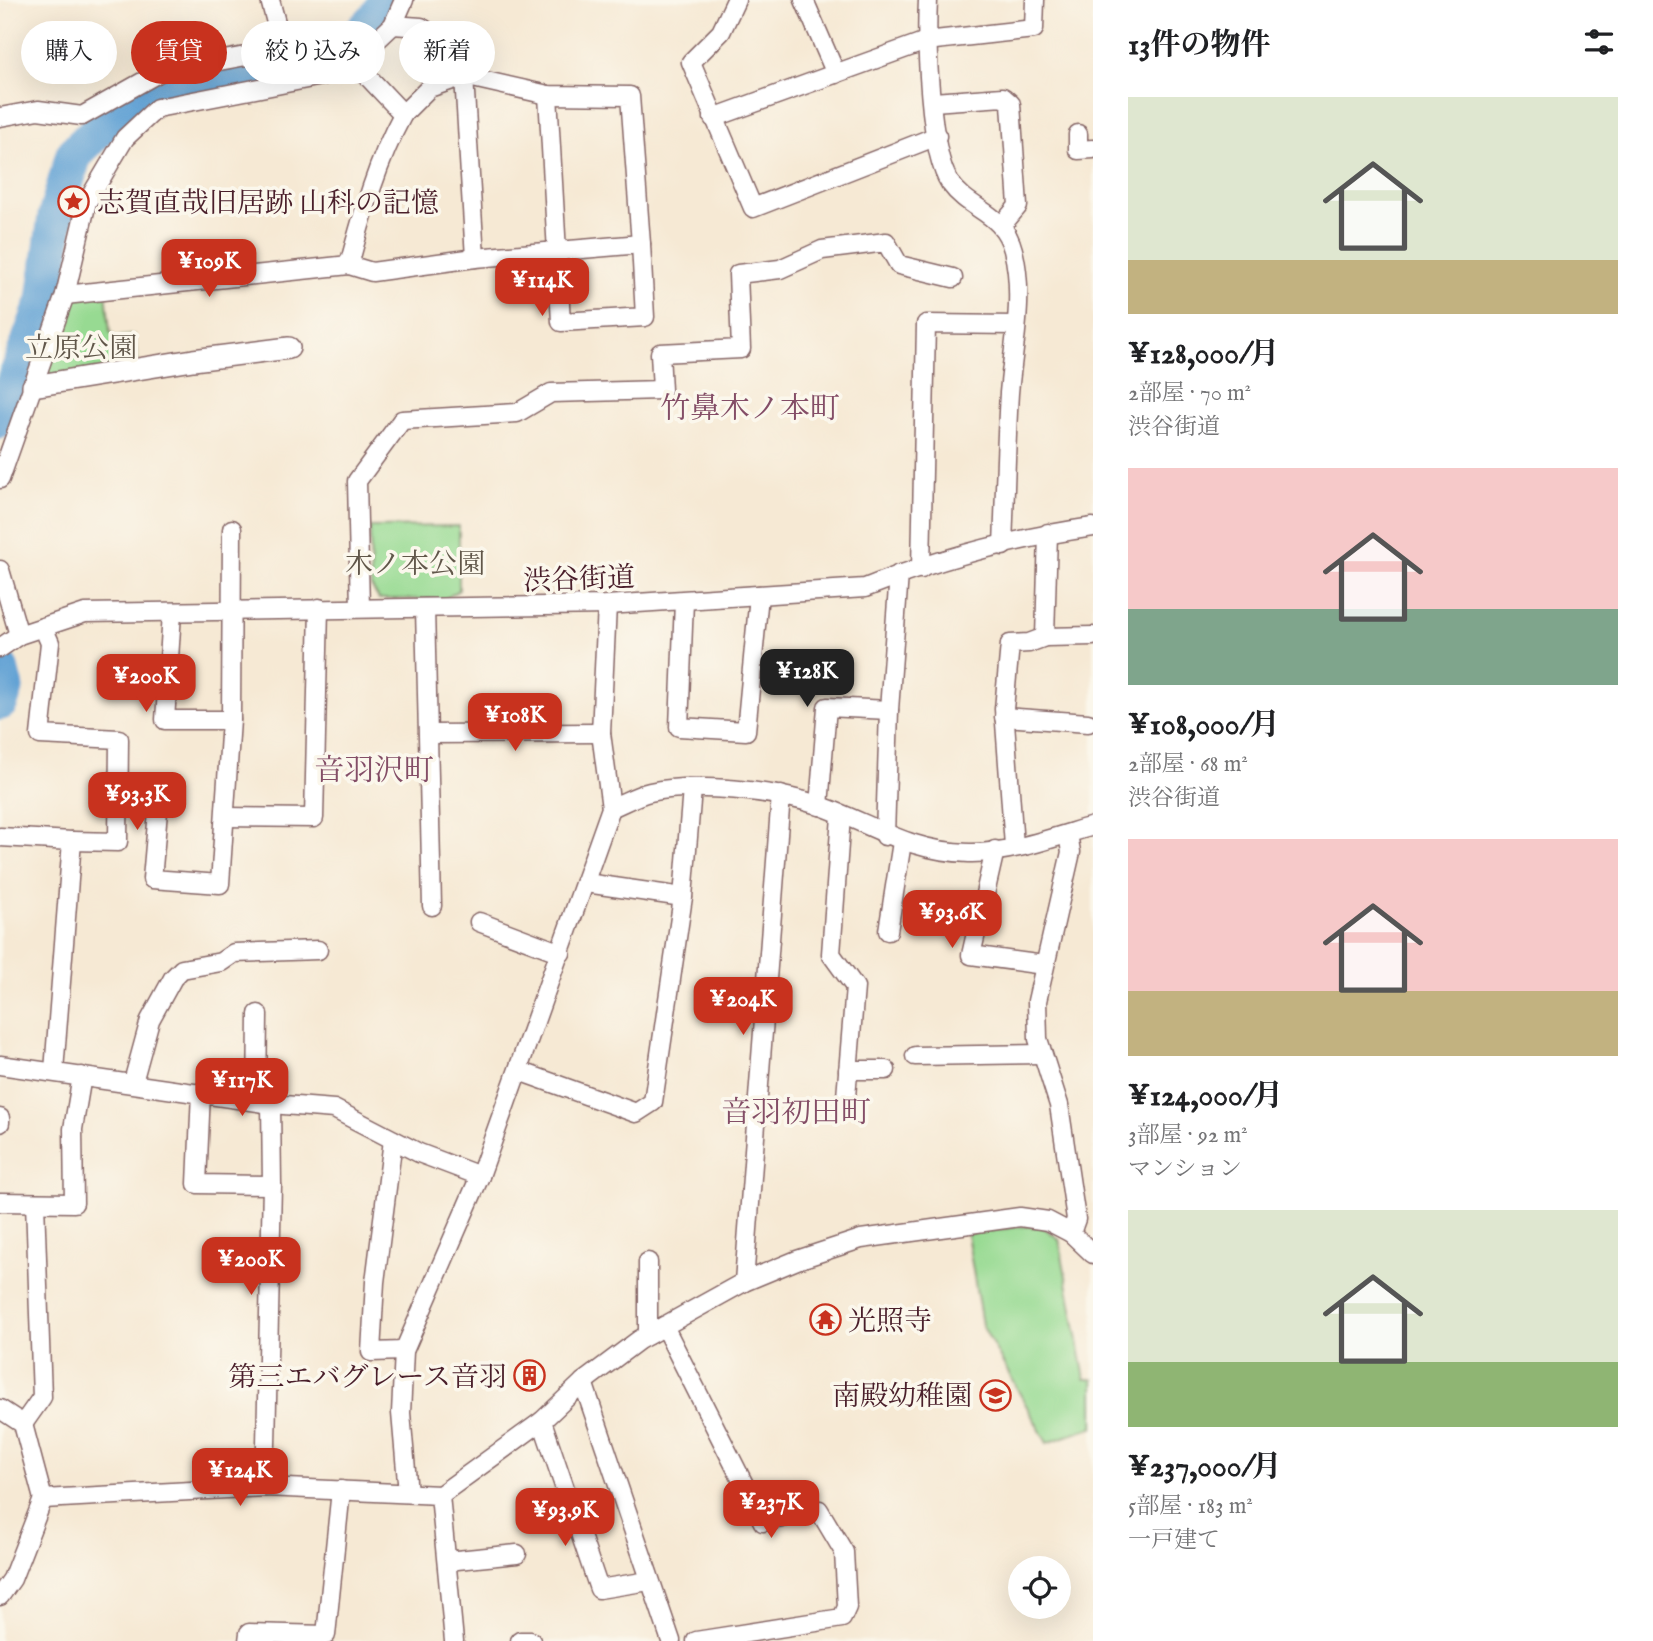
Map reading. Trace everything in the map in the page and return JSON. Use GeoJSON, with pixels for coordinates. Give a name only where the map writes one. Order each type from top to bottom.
{"type":"FeatureCollection","features":[{"type":"Feature","properties":{"kind":"street"},"geometry":{"type":"LineString","coordinates":[[0,117],[38,110],[82,116],[115,100],[160,72],[283,50],[270,0]]}},
{"type":"Feature","properties":{"kind":"street"},"geometry":{"type":"LineString","coordinates":[[385,33],[393,25],[404,0]]}},
{"type":"Feature","properties":{"kind":"street"},"geometry":{"type":"LineString","coordinates":[[736,0],[721,32],[691,62],[753,208],[937,136]]}},
{"type":"Feature","properties":{"kind":"street"},"geometry":{"type":"LineString","coordinates":[[804,0],[836,74]]}},
{"type":"Feature","properties":{"kind":"street"},"geometry":{"type":"LineString","coordinates":[[928,0],[926,41],[943,169],[950,183],[961,195],[1003,224],[1013,249],[1020,290],[1015,325],[1003,547]]}},
{"type":"Feature","properties":{"kind":"street"},"geometry":{"type":"LineString","coordinates":[[713,118],[926,41],[1034,29],[1035,0]]}},
{"type":"Feature","properties":{"kind":"street"},"geometry":{"type":"LineString","coordinates":[[393,25],[399,25]]}},
{"type":"Feature","properties":{"kind":"street"},"geometry":{"type":"LineString","coordinates":[[495,83],[548,95],[630,96],[645,317],[561,322],[548,95]]}},
{"type":"Feature","properties":{"kind":"street"},"geometry":{"type":"LineString","coordinates":[[0,479],[65,295],[87,202],[125,138],[157,108],[281,84]]}},
{"type":"Feature","properties":{"kind":"street"},"geometry":{"type":"LineString","coordinates":[[375,84],[403,114]]}},
{"type":"Feature","properties":{"kind":"street"},"geometry":{"type":"LineString","coordinates":[[349,265],[368,192],[388,141],[403,114],[429,88],[441,84]]}},
{"type":"Feature","properties":{"kind":"street"},"geometry":{"type":"LineString","coordinates":[[464,84],[475,258]]}},
{"type":"Feature","properties":{"kind":"street"},"geometry":{"type":"LineString","coordinates":[[933,102],[1003,97],[1011,104],[1018,206],[1003,224]]}},
{"type":"Feature","properties":{"kind":"street"},"geometry":{"type":"LineString","coordinates":[[1079,134],[1078,150],[1093,149]]}},
{"type":"Feature","properties":{"kind":"street"},"geometry":{"type":"LineString","coordinates":[[360,608],[357,481],[402,420],[517,413],[551,393],[662,390],[660,353],[741,349],[738,274],[780,269],[822,250],[886,242],[898,265],[953,278]]}},
{"type":"Feature","properties":{"kind":"street"},"geometry":{"type":"LineString","coordinates":[[65,295],[349,265],[372,272],[475,258],[641,244]]}},
{"type":"Feature","properties":{"kind":"street"},"geometry":{"type":"LineString","coordinates":[[921,569],[926,324],[1015,325]]}},
{"type":"Feature","properties":{"kind":"street"},"geometry":{"type":"LineString","coordinates":[[33,386],[193,360],[289,348]]}},
{"type":"Feature","properties":{"kind":"street","name":"渋谷街道"},"geometry":{"type":"LineString","coordinates":[[0,648],[19,635],[85,612],[172,613],[319,608],[607,605],[865,588],[899,574],[1048,533],[1093,527]]}},
{"type":"Feature","properties":{"kind":"street"},"geometry":{"type":"LineString","coordinates":[[120,799],[159,800],[152,879],[220,884],[231,720],[234,611],[232,529]]}},
{"type":"Feature","properties":{"kind":"street"},"geometry":{"type":"LineString","coordinates":[[1045,637],[1048,533]]}},
{"type":"Feature","properties":{"kind":"street"},"geometry":{"type":"LineString","coordinates":[[0,569],[19,635]]}},
{"type":"Feature","properties":{"kind":"street"},"geometry":{"type":"LineString","coordinates":[[888,931],[894,839],[889,710],[899,574]]}},
{"type":"Feature","properties":{"kind":"street"},"geometry":{"type":"LineString","coordinates":[[684,601],[679,727],[746,731],[759,595]]}},
{"type":"Feature","properties":{"kind":"street"},"geometry":{"type":"LineString","coordinates":[[408,1493],[401,1413],[404,1351],[480,1176],[611,808],[601,733],[607,605]]}},
{"type":"Feature","properties":{"kind":"street"},"geometry":{"type":"LineString","coordinates":[[226,817],[314,818],[319,608]]}},
{"type":"Feature","properties":{"kind":"street"},"geometry":{"type":"LineString","coordinates":[[425,608],[432,905]]}},
{"type":"Feature","properties":{"kind":"street"},"geometry":{"type":"LineString","coordinates":[[172,613],[165,720],[231,720]]}},
{"type":"Feature","properties":{"kind":"street"},"geometry":{"type":"LineString","coordinates":[[0,837],[118,842],[119,739],[40,734],[50,643],[43,627]]}},
{"type":"Feature","properties":{"kind":"street"},"geometry":{"type":"LineString","coordinates":[[1014,846],[1004,717],[1010,644],[1029,643],[1045,637],[1093,636]]}},
{"type":"Feature","properties":{"kind":"street"},"geometry":{"type":"LineString","coordinates":[[820,806],[827,707],[889,710]]}},
{"type":"Feature","properties":{"kind":"street"},"geometry":{"type":"LineString","coordinates":[[1004,717],[1088,723]]}},
{"type":"Feature","properties":{"kind":"street"},"geometry":{"type":"LineString","coordinates":[[428,734],[601,733]]}},
{"type":"Feature","properties":{"kind":"street"},"geometry":{"type":"LineString","coordinates":[[611,808],[650,792],[692,789],[781,796],[820,806],[894,839],[968,853],[1014,846],[1093,826]]}},
{"type":"Feature","properties":{"kind":"street"},"geometry":{"type":"LineString","coordinates":[[519,1071],[636,1113],[653,1102],[683,897],[692,789]]}},
{"type":"Feature","properties":{"kind":"street"},"geometry":{"type":"LineString","coordinates":[[744,1282],[781,796]]}},
{"type":"Feature","properties":{"kind":"street"},"geometry":{"type":"LineString","coordinates":[[841,816],[831,954],[855,987],[846,1097]]}},
{"type":"Feature","properties":{"kind":"street"},"geometry":{"type":"LineString","coordinates":[[1068,834],[1071,852],[1037,1001],[1042,1054],[1059,1105],[1076,1219],[1071,1233]]}},
{"type":"Feature","properties":{"kind":"street"},"geometry":{"type":"LineString","coordinates":[[54,1071],[72,841]]}},
{"type":"Feature","properties":{"kind":"street"},"geometry":{"type":"LineString","coordinates":[[995,850],[971,955],[1044,965]]}},
{"type":"Feature","properties":{"kind":"street"},"geometry":{"type":"LineString","coordinates":[[586,883],[683,897]]}},
{"type":"Feature","properties":{"kind":"street"},"geometry":{"type":"LineString","coordinates":[[479,922],[561,953]]}},
{"type":"Feature","properties":{"kind":"street"},"geometry":{"type":"LineString","coordinates":[[133,1082],[150,1020],[173,978],[182,969],[220,962],[234,953],[318,950]]}},
{"type":"Feature","properties":{"kind":"street"},"geometry":{"type":"LineString","coordinates":[[258,1014],[272,1185],[265,1487]]}},
{"type":"Feature","properties":{"kind":"street"},"geometry":{"type":"LineString","coordinates":[[915,1056],[1042,1054]]}},
{"type":"Feature","properties":{"kind":"street"},"geometry":{"type":"LineString","coordinates":[[0,1065],[133,1082],[264,1103],[334,1109],[393,1140],[480,1176]]}},
{"type":"Feature","properties":{"kind":"street"},"geometry":{"type":"LineString","coordinates":[[848,1070],[886,1070]]}},
{"type":"Feature","properties":{"kind":"street"},"geometry":{"type":"LineString","coordinates":[[0,1202],[74,1203],[73,1129],[82,1076]]}},
{"type":"Feature","properties":{"kind":"street"},"geometry":{"type":"LineString","coordinates":[[201,1092],[197,1184],[272,1185]]}},
{"type":"Feature","properties":{"kind":"street"},"geometry":{"type":"LineString","coordinates":[[393,1140],[375,1282],[371,1352],[404,1351]]}},
{"type":"Feature","properties":{"kind":"street"},"geometry":{"type":"LineString","coordinates":[[23,1424],[42,1397],[35,1203]]}},
{"type":"Feature","properties":{"kind":"street"},"geometry":{"type":"LineString","coordinates":[[43,1499],[265,1487],[440,1494],[542,1421],[583,1382],[656,1331],[744,1282],[861,1239],[1020,1217],[1048,1221],[1071,1233],[1093,1254]]}},
{"type":"Feature","properties":{"kind":"street"},"geometry":{"type":"LineString","coordinates":[[648,1262],[656,1331],[763,1522],[819,1510],[844,1552],[847,1607],[842,1618],[696,1641]]}},
{"type":"Feature","properties":{"kind":"street"},"geometry":{"type":"LineString","coordinates":[[583,1382],[671,1641]]}},
{"type":"Feature","properties":{"kind":"street"},"geometry":{"type":"LineString","coordinates":[[0,1409],[23,1424],[43,1499],[12,1579],[0,1596]]}},
{"type":"Feature","properties":{"kind":"street"},"geometry":{"type":"LineString","coordinates":[[542,1421],[598,1589],[649,1581]]}},
{"type":"Feature","properties":{"kind":"street"},"geometry":{"type":"LineString","coordinates":[[247,1641],[249,1633],[326,1635],[341,1490]]}},
{"type":"Feature","properties":{"kind":"street"},"geometry":{"type":"LineString","coordinates":[[440,1494],[454,1641]]}},
{"type":"Feature","properties":{"kind":"street"},"geometry":{"type":"LineString","coordinates":[[447,1561],[517,1554]]}},
{"type":"Feature","properties":{"kind":"street"},"geometry":{"type":"LineString","coordinates":[[520,1641],[531,1641]]}},
{"type":"Feature","properties":{"kind":"green space","name":"立原公園"},"geometry":{"type":"Polygon","coordinates":[[[106,291],[110,332],[116,337],[134,335],[139,369],[33,386],[65,295],[106,291]]]}},
{"type":"Feature","properties":{"kind":"green space","name":"木ノ本公園"},"geometry":{"type":"Polygon","coordinates":[[[459,526],[459,590],[445,599],[379,599],[371,586],[370,527],[459,526]]]}},
{"type":"Feature","properties":{"kind":"green space"},"geometry":{"type":"Polygon","coordinates":[[[1023,1226],[1043,1227],[1059,1239],[1085,1379],[1093,1379],[1093,1427],[1047,1443],[982,1325],[967,1234],[1023,1226]]]}},
{"type":"Feature","properties":{"kind":"waterway"},"geometry":{"type":"LineString","coordinates":[[0,420],[45,300],[56,216],[74,154],[125,103],[166,85],[299,66],[348,47],[378,16],[386,0]]}},
{"type":"Feature","properties":{"kind":"waterway"},"geometry":{"type":"LineString","coordinates":[[0,668],[5,688],[0,702]]}},
{"type":"Feature","properties":{"kind":"place","name":"志賀直哉旧居跡 山科の記憶"},"geometry":{"type":"Point","coordinates":[74,202]}},
{"type":"Feature","properties":{"kind":"place","name":"光照寺"},"geometry":{"type":"Point","coordinates":[825,1320]}},
{"type":"Feature","properties":{"kind":"place","name":"第三エバグレース音羽"},"geometry":{"type":"Point","coordinates":[530,1376]}},
{"type":"Feature","properties":{"kind":"place","name":"南殿幼稚園"},"geometry":{"type":"Point","coordinates":[995,1395]}},
{"type":"Feature","properties":{"kind":"district","name":"竹鼻木ノ本町"},"geometry":{"type":"Point","coordinates":[750,408]}},
{"type":"Feature","properties":{"kind":"district","name":"音羽沢町"},"geometry":{"type":"Point","coordinates":[374,770]}},
{"type":"Feature","properties":{"kind":"district","name":"音羽初田町"},"geometry":{"type":"Point","coordinates":[796,1112]}}]}
